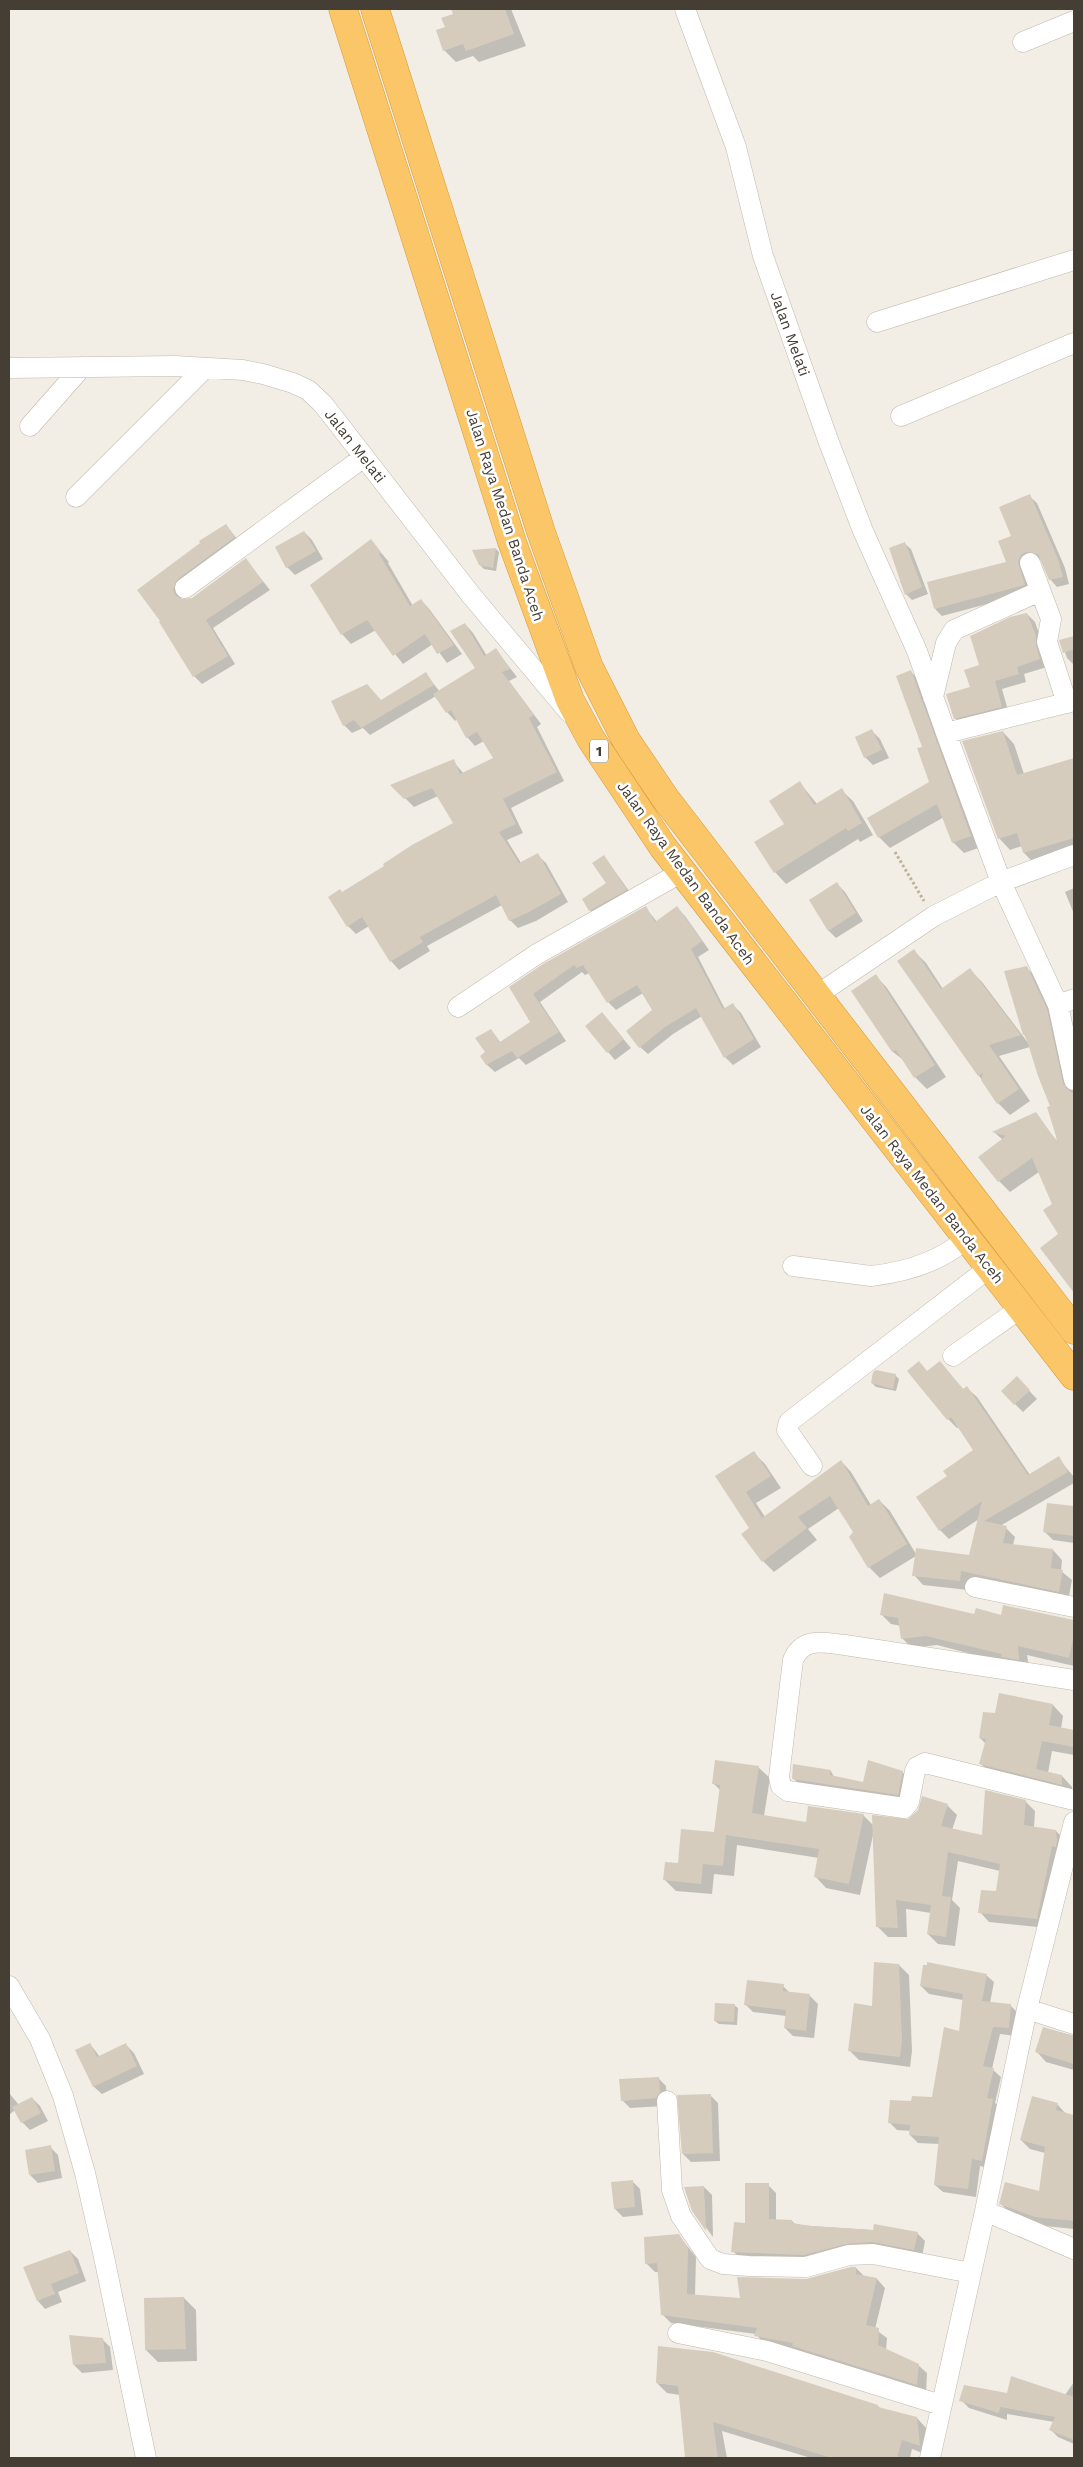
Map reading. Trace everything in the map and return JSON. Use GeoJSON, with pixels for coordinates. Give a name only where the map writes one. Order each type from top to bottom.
{"type":"FeatureCollection","features":[{"type":"Feature","properties":{"kind":"highway","name":"Jalan Raya Medan Banda Aceh"},"geometry":{"type":"LineString","coordinates":[[343,9],[374,111],[519,560],[570,700],[591,739],[625,793],[682,872],[1074,1376]]}},
{"type":"Feature","properties":{"kind":"highway","name":"Jalan Raya Medan Banda Aceh"},"geometry":{"type":"LineString","coordinates":[[375,9],[541,532],[589,667],[604,700],[635,755],[665,798],[1074,1330]]}},
{"type":"Feature","properties":{"kind":"highway"},"geometry":{"type":"LineString","coordinates":[[374,111],[404,102]]}},
{"type":"Feature","properties":{"kind":"street","name":"Jalan Melati"},"geometry":{"type":"LineString","coordinates":[[685,9],[736,146],[763,256],[825,430],[864,530],[917,651],[1001,882],[1066,1002],[1074,1080]]}},
{"type":"Feature","properties":{"kind":"street"},"geometry":{"type":"LineString","coordinates":[[1023,42],[1074,21]]}},
{"type":"Feature","properties":{"kind":"street"},"geometry":{"type":"LineString","coordinates":[[877,322],[1074,260]]}},
{"type":"Feature","properties":{"kind":"street"},"geometry":{"type":"LineString","coordinates":[[901,416],[1074,343]]}},
{"type":"Feature","properties":{"kind":"street","name":"Jalan Melati"},"geometry":{"type":"LineString","coordinates":[[9,368],[175,366],[205,368],[264,374],[308,390],[323,404],[471,595],[591,739]]}},
{"type":"Feature","properties":{"kind":"street"},"geometry":{"type":"LineString","coordinates":[[30,426],[82,367]]}},
{"type":"Feature","properties":{"kind":"street"},"geometry":{"type":"LineString","coordinates":[[76,497],[205,368]]}},
{"type":"Feature","properties":{"kind":"street"},"geometry":{"type":"LineString","coordinates":[[184,588],[364,457]]}},
{"type":"Feature","properties":{"kind":"street"},"geometry":{"type":"LineString","coordinates":[[946,733],[1071,702],[1046,642],[1051,619],[1030,562]]}},
{"type":"Feature","properties":{"kind":"street"},"geometry":{"type":"LineString","coordinates":[[933,697],[946,643],[954,630],[1040,591]]}},
{"type":"Feature","properties":{"kind":"street"},"geometry":{"type":"LineString","coordinates":[[817,995],[934,916],[1001,882],[1074,856]]}},
{"type":"Feature","properties":{"kind":"street"},"geometry":{"type":"LineString","coordinates":[[458,1007],[537,954],[682,872]]}},
{"type":"Feature","properties":{"kind":"street"},"geometry":{"type":"LineString","coordinates":[[793,1266],[871,1276],[883,1275],[906,1270],[943,1257],[966,1238]]}},
{"type":"Feature","properties":{"kind":"street"},"geometry":{"type":"LineString","coordinates":[[812,1466],[787,1430],[789,1422],[989,1268]]}},
{"type":"Feature","properties":{"kind":"street"},"geometry":{"type":"LineString","coordinates":[[953,1356],[1021,1308]]}},
{"type":"Feature","properties":{"kind":"street"},"geometry":{"type":"LineString","coordinates":[[975,1587],[1074,1607]]}},
{"type":"Feature","properties":{"kind":"street"},"geometry":{"type":"LineString","coordinates":[[1074,1680],[845,1645],[817,1642],[807,1644],[796,1652],[793,1660],[779,1777],[781,1786],[788,1791],[904,1808],[909,1802],[915,1771],[917,1767],[925,1763],[1074,1800]]}},
{"type":"Feature","properties":{"kind":"street"},"geometry":{"type":"LineString","coordinates":[[930,2458],[985,2211],[1027,2009],[1074,1822]]}},
{"type":"Feature","properties":{"kind":"street"},"geometry":{"type":"LineString","coordinates":[[9,1986],[40,2038],[63,2096],[85,2173],[146,2458]]}},
{"type":"Feature","properties":{"kind":"street"},"geometry":{"type":"LineString","coordinates":[[1027,2009],[1074,2024]]}},
{"type":"Feature","properties":{"kind":"street"},"geometry":{"type":"LineString","coordinates":[[667,2101],[672,2190],[681,2216],[710,2259],[723,2264],[806,2267],[850,2255],[873,2254],[971,2273]]}},
{"type":"Feature","properties":{"kind":"street"},"geometry":{"type":"LineString","coordinates":[[985,2211],[1074,2249]]}},
{"type":"Feature","properties":{"kind":"street"},"geometry":{"type":"LineString","coordinates":[[678,2333],[767,2351],[941,2405]]}},
{"type":"Feature","properties":{"kind":"path"},"geometry":{"type":"LineString","coordinates":[[895,852],[934,916]]}},
{"type":"Feature","properties":{"kind":"building"},"geometry":{"type":"Polygon","coordinates":[[[451,9],[505,9],[514,34],[466,51],[463,44],[443,51],[436,30],[445,27],[441,18],[453,14],[451,9]]]}},
{"type":"Feature","properties":{"kind":"building"},"geometry":{"type":"Polygon","coordinates":[[[1030,494],[1058,559],[1063,577],[1049,580],[1038,554],[1026,552],[1021,555],[1018,562],[1025,585],[934,609],[927,582],[1006,562],[998,541],[1011,536],[999,507],[1030,494]]]}},
{"type":"Feature","properties":{"kind":"building"},"geometry":{"type":"Polygon","coordinates":[[[226,524],[235,537],[178,579],[173,589],[175,595],[181,599],[192,598],[246,558],[263,582],[206,620],[228,656],[193,677],[160,621],[137,590],[200,543],[199,541],[226,524]]]}},
{"type":"Feature","properties":{"kind":"building"},"geometry":{"type":"Polygon","coordinates":[[[304,531],[316,551],[286,568],[275,547],[304,531]]]}},
{"type":"Feature","properties":{"kind":"building"},"geometry":{"type":"Polygon","coordinates":[[[371,539],[381,552],[379,554],[410,606],[421,599],[454,645],[437,654],[425,634],[393,656],[367,620],[341,635],[310,585],[371,539]]]}},
{"type":"Feature","properties":{"kind":"building"},"geometry":{"type":"Polygon","coordinates":[[[905,542],[922,587],[905,595],[889,548],[905,542]]]}},
{"type":"Feature","properties":{"kind":"building"},"geometry":{"type":"Polygon","coordinates":[[[496,548],[493,568],[479,565],[472,550],[496,548]]]}},
{"type":"Feature","properties":{"kind":"building"},"geometry":{"type":"Polygon","coordinates":[[[1027,613],[1036,636],[1036,645],[1040,659],[1017,667],[1019,674],[995,681],[1002,707],[954,719],[946,694],[970,687],[964,670],[979,665],[970,636],[1010,617],[1027,613]]]}},
{"type":"Feature","properties":{"kind":"building"},"geometry":{"type":"Polygon","coordinates":[[[465,623],[484,656],[496,648],[510,669],[502,672],[534,715],[529,718],[557,772],[503,799],[516,824],[499,832],[519,863],[538,853],[561,894],[509,921],[496,895],[420,937],[423,942],[390,962],[362,917],[347,927],[328,897],[340,889],[342,892],[384,866],[383,864],[412,845],[453,823],[432,788],[404,799],[390,785],[454,759],[460,774],[493,758],[477,732],[466,738],[451,710],[446,713],[433,694],[475,668],[450,631],[465,623]]]}},
{"type":"Feature","properties":{"kind":"building"},"geometry":{"type":"Polygon","coordinates":[[[1074,636],[1074,649],[1063,653],[1059,640],[1074,636]]]}},
{"type":"Feature","properties":{"kind":"building"},"geometry":{"type":"Polygon","coordinates":[[[911,670],[971,836],[952,843],[937,804],[878,838],[867,818],[929,782],[917,748],[922,747],[896,676],[911,670]]]}},
{"type":"Feature","properties":{"kind":"building"},"geometry":{"type":"Polygon","coordinates":[[[426,672],[434,685],[361,728],[354,720],[343,726],[331,701],[367,684],[381,700],[426,672]]]}},
{"type":"Feature","properties":{"kind":"building"},"geometry":{"type":"Polygon","coordinates":[[[872,729],[882,750],[864,758],[855,737],[872,729]]]}},
{"type":"Feature","properties":{"kind":"building"},"geometry":{"type":"Polygon","coordinates":[[[1003,731],[1017,775],[1074,758],[1074,838],[1023,853],[1017,833],[998,839],[962,741],[1003,731]]]}},
{"type":"Feature","properties":{"kind":"building"},"geometry":{"type":"Polygon","coordinates":[[[800,781],[814,805],[842,788],[862,823],[848,831],[846,828],[774,873],[754,842],[784,824],[769,801],[800,781]]]}},
{"type":"Feature","properties":{"kind":"building"},"geometry":{"type":"Polygon","coordinates":[[[604,855],[627,890],[589,911],[582,899],[606,883],[592,863],[604,855]]]}},
{"type":"Feature","properties":{"kind":"building"},"geometry":{"type":"Polygon","coordinates":[[[837,882],[856,913],[828,931],[809,900],[837,882]]]}},
{"type":"Feature","properties":{"kind":"building"},"geometry":{"type":"Polygon","coordinates":[[[646,906],[655,922],[677,906],[702,941],[691,949],[723,1009],[733,1003],[754,1039],[724,1058],[696,1008],[665,1027],[639,1048],[626,1031],[652,1010],[637,985],[607,1003],[583,965],[577,968],[574,965],[533,994],[559,1032],[517,1058],[512,1051],[486,1065],[480,1056],[485,1052],[475,1038],[491,1029],[500,1042],[530,1022],[509,987],[543,964],[646,906]]]}},
{"type":"Feature","properties":{"kind":"building"},"geometry":{"type":"Polygon","coordinates":[[[914,949],[941,989],[970,968],[1021,1035],[989,1045],[1019,1089],[997,1104],[981,1080],[983,1073],[978,1076],[897,961],[914,949]]]}},
{"type":"Feature","properties":{"kind":"building"},"geometry":{"type":"Polygon","coordinates":[[[1027,966],[1047,1009],[1063,1083],[1074,1094],[1074,1293],[1040,1248],[1058,1234],[1043,1210],[1052,1204],[1032,1158],[998,1182],[978,1157],[1006,1136],[992,1132],[1036,1112],[1058,1143],[1047,1107],[1050,1106],[1025,1034],[1023,1035],[1004,971],[1027,966]]]}},
{"type":"Feature","properties":{"kind":"building"},"geometry":{"type":"Polygon","coordinates":[[[876,974],[935,1065],[914,1078],[896,1050],[892,1052],[851,991],[876,974]]]}},
{"type":"Feature","properties":{"kind":"building"},"geometry":{"type":"Polygon","coordinates":[[[602,1012],[624,1039],[607,1053],[585,1026],[602,1012]]]}},
{"type":"Feature","properties":{"kind":"building"},"geometry":{"type":"Polygon","coordinates":[[[919,1361],[927,1371],[940,1361],[963,1389],[967,1386],[1028,1475],[1059,1456],[1068,1472],[984,1521],[1007,1526],[1003,1543],[1053,1549],[1051,1568],[1063,1570],[1059,1592],[961,1571],[960,1581],[912,1576],[916,1548],[969,1555],[982,1501],[939,1531],[916,1497],[947,1476],[943,1471],[973,1450],[951,1417],[947,1420],[907,1371],[919,1361]]]}},
{"type":"Feature","properties":{"kind":"building"},"geometry":{"type":"Polygon","coordinates":[[[876,1370],[896,1374],[893,1389],[871,1383],[873,1372],[876,1370]]]}},
{"type":"Feature","properties":{"kind":"building"},"geometry":{"type":"Polygon","coordinates":[[[1017,1376],[1030,1390],[1014,1405],[1001,1391],[1017,1376]]]}},
{"type":"Feature","properties":{"kind":"building"},"geometry":{"type":"Polygon","coordinates":[[[754,1451],[771,1476],[746,1492],[762,1518],[841,1460],[868,1506],[879,1499],[907,1544],[868,1568],[849,1537],[853,1532],[830,1496],[798,1517],[807,1528],[762,1562],[741,1534],[749,1528],[715,1476],[754,1451]]]}},
{"type":"Feature","properties":{"kind":"building"},"geometry":{"type":"Polygon","coordinates":[[[1047,1503],[1074,1506],[1074,1536],[1043,1532],[1047,1503]]]}},
{"type":"Feature","properties":{"kind":"building"},"geometry":{"type":"Polygon","coordinates":[[[884,1593],[974,1614],[976,1608],[1001,1615],[1003,1605],[1074,1620],[1074,1635],[1069,1658],[1018,1646],[1019,1660],[1001,1657],[1002,1654],[926,1636],[901,1639],[898,1618],[880,1615],[884,1593]]]}},
{"type":"Feature","properties":{"kind":"building"},"geometry":{"type":"Polygon","coordinates":[[[999,1693],[1053,1704],[1049,1725],[1074,1730],[1074,1747],[1042,1741],[1036,1769],[1062,1775],[1062,1785],[979,1764],[986,1739],[979,1738],[983,1712],[995,1713],[999,1693]]]}},
{"type":"Feature","properties":{"kind":"building"},"geometry":{"type":"Polygon","coordinates":[[[715,1760],[759,1766],[752,1813],[806,1822],[808,1806],[864,1814],[849,1884],[814,1877],[819,1849],[726,1835],[723,1866],[703,1864],[701,1884],[663,1880],[665,1862],[678,1863],[681,1829],[714,1832],[720,1785],[712,1784],[715,1760]]]}},
{"type":"Feature","properties":{"kind":"building"},"geometry":{"type":"Polygon","coordinates":[[[868,1760],[903,1771],[898,1795],[792,1779],[793,1764],[831,1770],[830,1775],[863,1782],[868,1760]]]}},
{"type":"Feature","properties":{"kind":"building"},"geometry":{"type":"Polygon","coordinates":[[[985,1790],[1026,1800],[1024,1825],[1056,1830],[1056,1847],[1052,1846],[1037,1919],[978,1913],[981,1890],[996,1891],[1000,1864],[948,1852],[942,1896],[951,1897],[946,1937],[927,1934],[931,1905],[896,1900],[898,1928],[876,1927],[872,1815],[908,1819],[918,1810],[922,1796],[948,1804],[941,1826],[982,1835],[985,1790]]]}},
{"type":"Feature","properties":{"kind":"building"},"geometry":{"type":"Polygon","coordinates":[[[874,1962],[899,1964],[902,2040],[900,2057],[848,2051],[854,2003],[872,2006],[874,1962]]]}},
{"type":"Feature","properties":{"kind":"building"},"geometry":{"type":"Polygon","coordinates":[[[927,1962],[987,1974],[982,2001],[1011,2004],[1009,2028],[993,2027],[983,2066],[994,2068],[987,2098],[993,2099],[982,2161],[972,2159],[968,2189],[934,2185],[939,2137],[909,2135],[910,2125],[888,2123],[890,2100],[911,2101],[912,2096],[932,2097],[944,2027],[959,2031],[963,1994],[920,1986],[923,1965],[927,1965],[927,1962]]]}},
{"type":"Feature","properties":{"kind":"building"},"geometry":{"type":"Polygon","coordinates":[[[747,1980],[784,1984],[783,1991],[810,1994],[806,2031],[784,2028],[786,2010],[744,2005],[747,1980]]]}},
{"type":"Feature","properties":{"kind":"building"},"geometry":{"type":"Polygon","coordinates":[[[715,2003],[735,2004],[734,2022],[714,2021],[715,2003]]]}},
{"type":"Feature","properties":{"kind":"building"},"geometry":{"type":"Polygon","coordinates":[[[1043,2027],[1074,2036],[1074,2064],[1035,2052],[1043,2027]]]}},
{"type":"Feature","properties":{"kind":"building"},"geometry":{"type":"Polygon","coordinates":[[[90,2043],[97,2057],[126,2043],[137,2066],[93,2087],[75,2050],[90,2043]]]}},
{"type":"Feature","properties":{"kind":"building"},"geometry":{"type":"Polygon","coordinates":[[[659,2077],[660,2092],[656,2098],[621,2101],[619,2079],[659,2077]]]}},
{"type":"Feature","properties":{"kind":"building"},"geometry":{"type":"Polygon","coordinates":[[[711,2094],[713,2153],[682,2154],[677,2095],[711,2094]]]}},
{"type":"Feature","properties":{"kind":"building"},"geometry":{"type":"Polygon","coordinates":[[[1032,2096],[1058,2103],[1056,2110],[1074,2115],[1074,2221],[1035,2217],[999,2204],[1005,2182],[1039,2191],[1045,2147],[1020,2140],[1032,2096]]]}},
{"type":"Feature","properties":{"kind":"building"},"geometry":{"type":"Polygon","coordinates":[[[32,2097],[41,2113],[21,2123],[12,2107],[32,2097]]]}},
{"type":"Feature","properties":{"kind":"building"},"geometry":{"type":"Polygon","coordinates":[[[51,2145],[55,2171],[29,2175],[25,2150],[51,2145]]]}},
{"type":"Feature","properties":{"kind":"building"},"geometry":{"type":"Polygon","coordinates":[[[633,2180],[635,2207],[614,2209],[611,2182],[633,2180]]]}},
{"type":"Feature","properties":{"kind":"building"},"geometry":{"type":"Polygon","coordinates":[[[745,2183],[769,2183],[769,2219],[792,2220],[792,2223],[811,2226],[873,2230],[874,2224],[918,2232],[914,2250],[872,2242],[846,2244],[804,2255],[731,2252],[734,2222],[745,2223],[745,2183]]]}},
{"type":"Feature","properties":{"kind":"building"},"geometry":{"type":"Polygon","coordinates":[[[704,2186],[706,2231],[692,2211],[684,2187],[704,2186]]]}},
{"type":"Feature","properties":{"kind":"building"},"geometry":{"type":"Polygon","coordinates":[[[679,2234],[688,2248],[687,2294],[740,2298],[737,2277],[806,2279],[851,2267],[856,2267],[856,2274],[877,2278],[866,2325],[879,2328],[878,2345],[919,2364],[917,2385],[792,2346],[793,2343],[754,2336],[757,2328],[661,2315],[657,2263],[645,2264],[644,2237],[679,2234]]]}},
{"type":"Feature","properties":{"kind":"building"},"geometry":{"type":"Polygon","coordinates":[[[70,2250],[79,2273],[51,2284],[55,2294],[37,2301],[23,2267],[70,2250]]]}},
{"type":"Feature","properties":{"kind":"building"},"geometry":{"type":"Polygon","coordinates":[[[184,2297],[186,2349],[145,2350],[144,2298],[184,2297]]]}},
{"type":"Feature","properties":{"kind":"building"},"geometry":{"type":"Polygon","coordinates":[[[69,2335],[103,2338],[106,2363],[73,2365],[69,2335]]]}},
{"type":"Feature","properties":{"kind":"building"},"geometry":{"type":"Polygon","coordinates":[[[658,2346],[713,2352],[878,2405],[878,2407],[917,2417],[920,2446],[902,2440],[897,2458],[832,2458],[713,2422],[718,2458],[685,2458],[678,2386],[656,2383],[658,2346]]]}},
{"type":"Feature","properties":{"kind":"building"},"geometry":{"type":"Polygon","coordinates":[[[1011,2376],[1074,2397],[1074,2440],[1049,2430],[1055,2417],[1000,2407],[999,2413],[959,2401],[964,2385],[1007,2393],[1011,2376]]]}}]}
